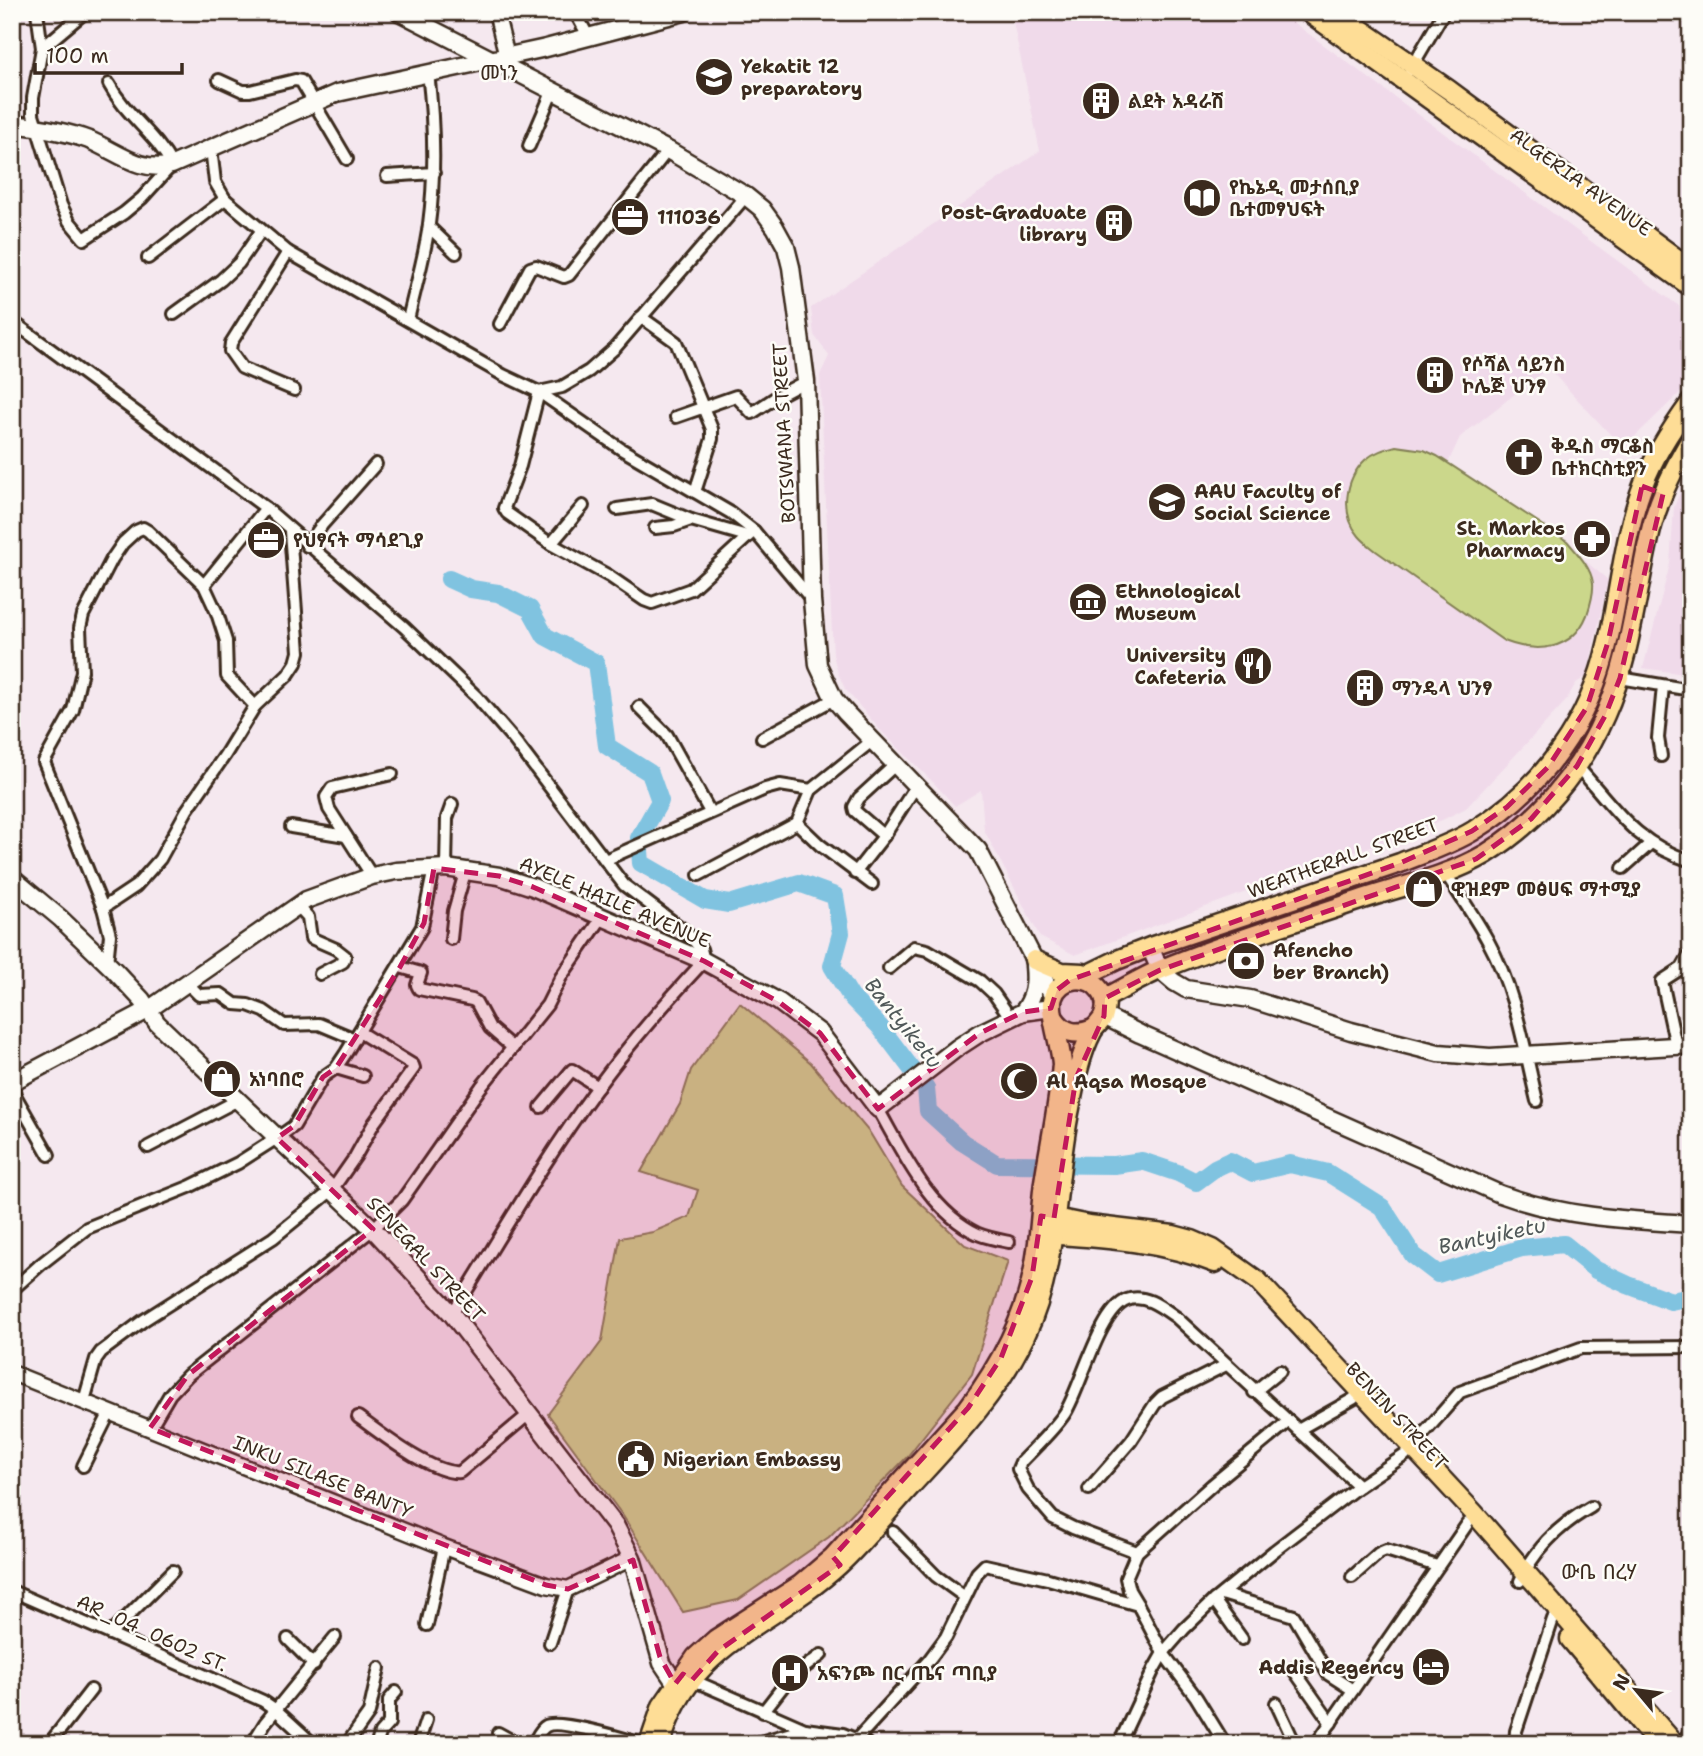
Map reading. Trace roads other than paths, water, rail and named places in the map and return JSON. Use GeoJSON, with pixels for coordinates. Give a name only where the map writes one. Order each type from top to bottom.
{"type":"FeatureCollection","features":[{"type":"Feature","properties":{"kind":"main road","name":"BOTSWANA STREET"},"geometry":{"type":"LineString","coordinates":[[399,12],[499,59],[667,150],[746,196],[762,209],[775,227],[786,247],[796,289],[806,381],[812,600],[818,665],[834,699],[978,850],[1034,960],[1052,1008]]}},
{"type":"Feature","properties":{"kind":"main road"},"geometry":{"type":"LineString","coordinates":[[12,124],[37,127],[88,140],[139,165],[160,168],[337,93],[499,59],[658,15],[684,12]]}},
{"type":"Feature","properties":{"kind":"main road","name":"ALGERIA AVENUE"},"geometry":{"type":"LineString","coordinates":[[1308,12],[1446,112],[1691,269]]}},
{"type":"Feature","properties":{"kind":"main road","name":"ALGERIA AVENUE"},"geometry":{"type":"LineString","coordinates":[[1336,12],[1455,95],[1631,233],[1691,287]]}},
{"type":"Feature","properties":{"kind":"main road","name":"WEATHERALL STREET"},"geometry":{"type":"LineString","coordinates":[[1084,976],[1150,947],[1437,848],[1472,831],[1507,807],[1531,785],[1548,767],[1575,729],[1598,681],[1643,486],[1655,458],[1691,402]]}},
{"type":"Feature","properties":{"kind":"main road"},"geometry":{"type":"LineString","coordinates":[[1052,1008],[1059,1026],[1075,1034],[1160,970],[1445,872],[1476,859],[1506,840],[1556,794],[1577,766],[1600,727],[1620,678],[1653,524],[1663,494],[1691,439]]}},
{"type":"Feature","properties":{"kind":"main road"},"geometry":{"type":"LineString","coordinates":[[1643,486],[1663,494]]}},
{"type":"Feature","properties":{"kind":"main road","name":"AYELE HAILE AVENUE"},"geometry":{"type":"LineString","coordinates":[[12,1082],[148,1010],[297,905],[314,896],[372,876],[396,871],[440,868],[466,869],[525,884],[704,961],[779,1002],[820,1033],[878,1109]]}},
{"type":"Feature","properties":{"kind":"main road","name":"SENEGAL STREET"},"geometry":{"type":"LineString","coordinates":[[12,878],[60,918],[107,963],[133,990],[157,1023],[373,1229],[452,1314],[615,1525],[664,1667],[683,1683]]}},
{"type":"Feature","properties":{"kind":"main road"},"geometry":{"type":"LineString","coordinates":[[1150,947],[1160,970],[1186,989],[1250,999],[1352,1031],[1438,1053],[1490,1057],[1683,1045]]}},
{"type":"Feature","properties":{"kind":"main road"},"geometry":{"type":"LineString","coordinates":[[878,1109],[957,1048],[1016,1014],[1035,991],[1034,960],[1062,972],[1084,976],[1094,984],[1101,1014],[1078,1070],[1057,1136]]}},
{"type":"Feature","properties":{"kind":"main road"},"geometry":{"type":"LineString","coordinates":[[661,1744],[669,1717],[696,1657],[716,1639],[836,1561],[963,1431],[995,1390],[1027,1333],[1046,1266],[1047,1225],[1057,1136],[1062,1047],[1052,1008],[1062,984],[1084,976]]}},
{"type":"Feature","properties":{"kind":"main road"},"geometry":{"type":"LineString","coordinates":[[1016,1014],[1052,1008]]}},
{"type":"Feature","properties":{"kind":"main road"},"geometry":{"type":"LineString","coordinates":[[1101,1014],[1254,1086],[1500,1195],[1527,1204],[1580,1215],[1691,1224]]}},
{"type":"Feature","properties":{"kind":"main road"},"geometry":{"type":"LineString","coordinates":[[1046,1266],[1061,1250],[1094,1232],[1073,1216],[1052,1191]]}},
{"type":"Feature","properties":{"kind":"main road"},"geometry":{"type":"LineString","coordinates":[[836,1561],[985,1385],[1001,1358],[1024,1307],[1047,1225]]}},
{"type":"Feature","properties":{"kind":"main road","name":"BENIN STREET"},"geometry":{"type":"LineString","coordinates":[[1047,1225],[1094,1232],[1173,1235],[1213,1249],[1240,1266],[1258,1281],[1357,1395],[1675,1744]]}},
{"type":"Feature","properties":{"kind":"main road","name":"BENIN STREET"},"geometry":{"type":"LineString","coordinates":[[1409,1451],[1468,1523],[1523,1576]]}},
{"type":"Feature","properties":{"kind":"main road","name":"BENIN STREET"},"geometry":{"type":"LineString","coordinates":[[1556,1614],[1658,1744]]}},
{"type":"Feature","properties":{"kind":"main road"},"geometry":{"type":"LineString","coordinates":[[649,1744],[662,1706],[683,1683]]}},
{"type":"Feature","properties":{"kind":"street"},"geometry":{"type":"LineString","coordinates":[[37,12],[42,48],[33,98],[33,114],[61,205],[83,239],[124,213],[142,198],[172,165],[155,139],[122,106],[109,84]]}},
{"type":"Feature","properties":{"kind":"street"},"geometry":{"type":"LineString","coordinates":[[42,48],[85,12]]}},
{"type":"Feature","properties":{"kind":"street"},"geometry":{"type":"LineString","coordinates":[[496,12],[499,59]]}},
{"type":"Feature","properties":{"kind":"street"},"geometry":{"type":"LineString","coordinates":[[575,12],[588,36]]}},
{"type":"Feature","properties":{"kind":"street"},"geometry":{"type":"LineString","coordinates":[[1402,82],[1444,12]]}},
{"type":"Feature","properties":{"kind":"street"},"geometry":{"type":"LineString","coordinates":[[408,320],[429,227],[434,173],[435,129],[428,72]]}},
{"type":"Feature","properties":{"kind":"street"},"geometry":{"type":"LineString","coordinates":[[219,80],[243,91],[301,81],[347,159]]}},
{"type":"Feature","properties":{"kind":"street"},"geometry":{"type":"LineString","coordinates":[[529,146],[553,90]]}},
{"type":"Feature","properties":{"kind":"street"},"geometry":{"type":"LineString","coordinates":[[211,148],[215,182],[225,199],[288,252],[503,375],[539,392],[621,449],[731,513],[812,600]]}},
{"type":"Feature","properties":{"kind":"street"},"geometry":{"type":"LineString","coordinates":[[500,324],[530,268],[536,266],[564,277],[569,275],[667,150]]}},
{"type":"Feature","properties":{"kind":"street"},"geometry":{"type":"LineString","coordinates":[[387,176],[434,173]]}},
{"type":"Feature","properties":{"kind":"street"},"geometry":{"type":"LineString","coordinates":[[539,392],[562,387],[589,372],[615,348],[746,196]]}},
{"type":"Feature","properties":{"kind":"street"},"geometry":{"type":"LineString","coordinates":[[148,258],[225,199]]}},
{"type":"Feature","properties":{"kind":"street"},"geometry":{"type":"LineString","coordinates":[[429,227],[456,253]]}},
{"type":"Feature","properties":{"kind":"street"},"geometry":{"type":"LineString","coordinates":[[174,314],[221,280],[239,263],[261,231]]}},
{"type":"Feature","properties":{"kind":"street"},"geometry":{"type":"LineString","coordinates":[[288,252],[231,343],[230,351],[242,368],[294,390]]}},
{"type":"Feature","properties":{"kind":"street"},"geometry":{"type":"LineString","coordinates":[[641,317],[676,342],[712,429],[712,439],[695,492]]}},
{"type":"Feature","properties":{"kind":"street"},"geometry":{"type":"LineString","coordinates":[[12,321],[266,509],[404,627],[476,695],[514,740],[624,884],[695,941],[701,949],[704,961],[651,1019],[598,1087],[564,1135],[452,1314]]}},
{"type":"Feature","properties":{"kind":"street"},"geometry":{"type":"LineString","coordinates":[[676,417],[736,396],[752,413],[806,381]]}},
{"type":"Feature","properties":{"kind":"street"},"geometry":{"type":"LineString","coordinates":[[539,392],[520,466],[504,508],[507,513],[551,544],[652,603],[691,589],[751,534]]}},
{"type":"Feature","properties":{"kind":"street"},"geometry":{"type":"LineString","coordinates":[[307,546],[376,464]]}},
{"type":"Feature","properties":{"kind":"street"},"geometry":{"type":"LineString","coordinates":[[617,509],[652,504],[691,520],[751,534]]}},
{"type":"Feature","properties":{"kind":"street"},"geometry":{"type":"LineString","coordinates":[[551,544],[583,506]]}},
{"type":"Feature","properties":{"kind":"street"},"geometry":{"type":"LineString","coordinates":[[204,586],[266,509]]}},
{"type":"Feature","properties":{"kind":"street"},"geometry":{"type":"LineString","coordinates":[[655,528],[674,526],[691,520]]}},
{"type":"Feature","properties":{"kind":"street"},"geometry":{"type":"LineString","coordinates":[[107,963],[110,935],[103,908],[44,762],[73,710],[82,671],[80,628],[83,615],[112,559],[136,531],[143,528],[204,586],[210,595],[226,641],[227,676],[255,706]]}},
{"type":"Feature","properties":{"kind":"street"},"geometry":{"type":"LineString","coordinates":[[103,908],[136,886],[160,859],[187,810],[255,706],[288,675],[296,663],[299,652],[290,531]]}},
{"type":"Feature","properties":{"kind":"street"},"geometry":{"type":"LineString","coordinates":[[1620,678],[1691,690]]}},
{"type":"Feature","properties":{"kind":"street"},"geometry":{"type":"LineString","coordinates":[[1661,756],[1658,738],[1663,686]]}},
{"type":"Feature","properties":{"kind":"street"},"geometry":{"type":"LineString","coordinates":[[762,738],[834,699]]}},
{"type":"Feature","properties":{"kind":"street"},"geometry":{"type":"LineString","coordinates":[[639,707],[667,735],[710,812]]}},
{"type":"Feature","properties":{"kind":"street"},"geometry":{"type":"LineString","coordinates":[[699,876],[797,823],[811,790],[873,740]]}},
{"type":"Feature","properties":{"kind":"street"},"geometry":{"type":"LineString","coordinates":[[884,836],[855,811],[854,807],[859,798],[896,764]]}},
{"type":"Feature","properties":{"kind":"street"},"geometry":{"type":"LineString","coordinates":[[1577,766],[1628,824],[1651,844],[1689,860],[1691,873]]}},
{"type":"Feature","properties":{"kind":"street"},"geometry":{"type":"LineString","coordinates":[[372,876],[327,804],[328,791],[392,774]]}},
{"type":"Feature","properties":{"kind":"street"},"geometry":{"type":"LineString","coordinates":[[605,860],[626,853],[710,812],[765,789],[780,785],[811,790]]}},
{"type":"Feature","properties":{"kind":"street"},"geometry":{"type":"LineString","coordinates":[[855,873],[884,836],[916,786]]}},
{"type":"Feature","properties":{"kind":"street"},"geometry":{"type":"LineString","coordinates":[[12,1290],[87,1228],[188,1187],[238,1163],[298,1121],[323,1077],[336,1068],[357,1036],[424,923],[440,868],[447,818],[452,804]]}},
{"type":"Feature","properties":{"kind":"street"},"geometry":{"type":"LineString","coordinates":[[797,823],[855,873],[872,884]]}},
{"type":"Feature","properties":{"kind":"street"},"geometry":{"type":"LineString","coordinates":[[291,827],[346,836]]}},
{"type":"Feature","properties":{"kind":"street"},"geometry":{"type":"LineString","coordinates":[[1623,868],[1651,844]]}},
{"type":"Feature","properties":{"kind":"street"},"geometry":{"type":"LineString","coordinates":[[451,939],[454,911],[466,869]]}},
{"type":"Feature","properties":{"kind":"street"},"geometry":{"type":"LineString","coordinates":[[1445,872],[1489,941],[1518,1016],[1537,1101]]}},
{"type":"Feature","properties":{"kind":"street"},"geometry":{"type":"LineString","coordinates":[[297,905],[308,917],[311,938],[345,956],[343,962],[320,974]]}},
{"type":"Feature","properties":{"kind":"street"},"geometry":{"type":"LineString","coordinates":[[150,1428],[170,1394],[188,1375],[373,1229],[402,1200],[481,1087],[547,1005],[561,977],[603,916]]}},
{"type":"Feature","properties":{"kind":"street"},"geometry":{"type":"LineString","coordinates":[[889,968],[914,947],[926,950],[980,981],[1016,1014]]}},
{"type":"Feature","properties":{"kind":"street"},"geometry":{"type":"LineString","coordinates":[[1683,1045],[1662,981],[1682,968],[1691,952]]}},
{"type":"Feature","properties":{"kind":"street"},"geometry":{"type":"LineString","coordinates":[[400,967],[421,973],[417,985],[419,989],[476,1002],[490,1028],[513,1048]]}},
{"type":"Feature","properties":{"kind":"street"},"geometry":{"type":"LineString","coordinates":[[84,1401],[96,1359],[101,1352],[144,1320],[273,1238],[332,1190],[355,1157],[374,1122],[414,1068],[393,1052],[357,1036],[319,1024],[284,1025],[264,1011],[235,1004],[223,995],[199,995],[186,982]]}},
{"type":"Feature","properties":{"kind":"street"},"geometry":{"type":"LineString","coordinates":[[336,1068],[363,1076]]}},
{"type":"Feature","properties":{"kind":"street"},"geometry":{"type":"LineString","coordinates":[[541,1107],[572,1070],[598,1087]]}},
{"type":"Feature","properties":{"kind":"street"},"geometry":{"type":"LineString","coordinates":[[12,1090],[49,1156]]}},
{"type":"Feature","properties":{"kind":"street"},"geometry":{"type":"LineString","coordinates":[[149,1147],[237,1100]]}},
{"type":"Feature","properties":{"kind":"street"},"geometry":{"type":"LineString","coordinates":[[878,1109],[912,1167],[952,1217],[980,1234],[1009,1242]]}},
{"type":"Feature","properties":{"kind":"street"},"geometry":{"type":"LineString","coordinates":[[1137,1552],[1052,1518],[1020,1476],[1018,1469],[1021,1462],[1064,1413],[1102,1330],[1117,1307],[1128,1300],[1141,1299],[1156,1303],[1177,1318],[1254,1392],[1359,1486]]}},
{"type":"Feature","properties":{"kind":"street"},"geometry":{"type":"LineString","coordinates":[[1119,1744],[1140,1696],[1163,1654],[1184,1629],[1218,1597],[1359,1486],[1409,1451],[1460,1392],[1581,1348],[1691,1347]]}},
{"type":"Feature","properties":{"kind":"street"},"geometry":{"type":"LineString","coordinates":[[1089,1489],[1131,1441],[1155,1404],[1226,1365]]}},
{"type":"Feature","properties":{"kind":"street"},"geometry":{"type":"LineString","coordinates":[[1254,1392],[1280,1371]]}},
{"type":"Feature","properties":{"kind":"street","name":"INKU SILASE BANTY"},"geometry":{"type":"LineString","coordinates":[[12,1373],[444,1547],[527,1579],[568,1589]]}},
{"type":"Feature","properties":{"kind":"street"},"geometry":{"type":"LineString","coordinates":[[1298,1430],[1357,1395]]}},
{"type":"Feature","properties":{"kind":"street"},"geometry":{"type":"LineString","coordinates":[[83,1466],[110,1412]]}},
{"type":"Feature","properties":{"kind":"street"},"geometry":{"type":"LineString","coordinates":[[358,1417],[402,1448],[450,1473],[460,1472],[529,1414]]}},
{"type":"Feature","properties":{"kind":"street"},"geometry":{"type":"LineString","coordinates":[[1225,1744],[1196,1697],[1163,1654],[1126,1578],[1137,1552],[1288,1422]]}},
{"type":"Feature","properties":{"kind":"street"},"geometry":{"type":"LineString","coordinates":[[1523,1576],[1552,1535],[1591,1507]]}},
{"type":"Feature","properties":{"kind":"street"},"geometry":{"type":"LineString","coordinates":[[1316,1744],[1468,1523]]}},
{"type":"Feature","properties":{"kind":"street"},"geometry":{"type":"LineString","coordinates":[[893,1532],[936,1576],[965,1597]]}},
{"type":"Feature","properties":{"kind":"street"},"geometry":{"type":"LineString","coordinates":[[428,1625],[444,1547]]}},
{"type":"Feature","properties":{"kind":"street"},"geometry":{"type":"LineString","coordinates":[[1352,1577],[1379,1553],[1387,1550],[1437,1566]]}},
{"type":"Feature","properties":{"kind":"street"},"geometry":{"type":"LineString","coordinates":[[550,1643],[568,1589],[626,1562]]}},
{"type":"Feature","properties":{"kind":"street"},"geometry":{"type":"LineString","coordinates":[[753,1744],[805,1730],[826,1731],[862,1741],[946,1637],[977,1573],[985,1565],[1048,1579],[1138,1605]]}},
{"type":"Feature","properties":{"kind":"street"},"geometry":{"type":"LineString","coordinates":[[110,1634],[173,1571]]}},
{"type":"Feature","properties":{"kind":"street","name":"AR_04_0602 ST."},"geometry":{"type":"LineString","coordinates":[[14,1595],[263,1701],[313,1744]]}},
{"type":"Feature","properties":{"kind":"street"},"geometry":{"type":"LineString","coordinates":[[1218,1597],[1242,1639]]}},
{"type":"Feature","properties":{"kind":"street"},"geometry":{"type":"LineString","coordinates":[[1218,1597],[1294,1616],[1325,1670],[1353,1690]]}},
{"type":"Feature","properties":{"kind":"street"},"geometry":{"type":"LineString","coordinates":[[1515,1744],[1516,1731],[1556,1614]]}},
{"type":"Feature","properties":{"kind":"street"},"geometry":{"type":"LineString","coordinates":[[252,1744],[335,1637]]}},
{"type":"Feature","properties":{"kind":"street"},"geometry":{"type":"LineString","coordinates":[[288,1639],[314,1665]]}},
{"type":"Feature","properties":{"kind":"street"},"geometry":{"type":"LineString","coordinates":[[763,1712],[788,1680],[821,1655]]}},
{"type":"Feature","properties":{"kind":"street"},"geometry":{"type":"LineString","coordinates":[[347,1744],[369,1713],[379,1668]]}},
{"type":"Feature","properties":{"kind":"street"},"geometry":{"type":"LineString","coordinates":[[1293,1669],[1331,1723]]}},
{"type":"Feature","properties":{"kind":"street"},"geometry":{"type":"LineString","coordinates":[[683,1683],[805,1730]]}},
{"type":"Feature","properties":{"kind":"street"},"geometry":{"type":"LineString","coordinates":[[49,1744],[91,1690]]}},
{"type":"Feature","properties":{"kind":"street"},"geometry":{"type":"LineString","coordinates":[[377,1744],[380,1733],[389,1723],[389,1700],[396,1692]]}},
{"type":"Feature","properties":{"kind":"street"},"geometry":{"type":"LineString","coordinates":[[1276,1703],[1295,1744]]}},
{"type":"Feature","properties":{"kind":"street"},"geometry":{"type":"LineString","coordinates":[[418,1744],[426,1720]]}},
{"type":"Feature","properties":{"kind":"street"},"geometry":{"type":"LineString","coordinates":[[533,1744],[547,1725],[555,1724],[599,1738],[642,1744]]}},
{"type":"Feature","properties":{"kind":"street"},"geometry":{"type":"LineString","coordinates":[[1681,1744],[1691,1730]]}},
{"type":"Feature","properties":{"kind":"street"},"geometry":{"type":"LineString","coordinates":[[498,1733],[518,1744]]}},
{"type":"Feature","properties":{"kind":"waterway","name":"Bantyiketu"},"geometry":{"type":"LineString","coordinates":[[449,579],[471,589],[498,593],[530,609],[545,636],[596,663],[607,746],[650,773],[660,801],[639,838],[641,863],[705,900],[729,904],[799,883],[835,896],[841,933],[832,966],[851,997],[880,1027],[926,1088],[928,1111],[962,1142],[997,1164],[1114,1165],[1142,1161],[1196,1182],[1230,1161],[1253,1173],[1290,1164],[1328,1173],[1382,1207],[1413,1255],[1438,1274],[1522,1248],[1564,1244],[1596,1270],[1628,1285],[1671,1301],[1691,1297]]}},
{"type":"Feature","properties":{"kind":"place","name":"Yekatit 12 preparatory"},"geometry":{"type":"Point","coordinates":[714,77]}},
{"type":"Feature","properties":{"kind":"place","name":"ልደት አዳራሽ"},"geometry":{"type":"Point","coordinates":[1101,101]}},
{"type":"Feature","properties":{"kind":"place","name":"የኬኔዲ መታሰቢያ ቤተመፃህፍት"},"geometry":{"type":"Point","coordinates":[1202,198]}},
{"type":"Feature","properties":{"kind":"place","name":"111036"},"geometry":{"type":"Point","coordinates":[630,217]}},
{"type":"Feature","properties":{"kind":"place","name":"Post-Graduate library"},"geometry":{"type":"Point","coordinates":[1114,223]}},
{"type":"Feature","properties":{"kind":"place","name":"የሶሻል ሳይንስ ኮሌጅ ህንፃ"},"geometry":{"type":"Point","coordinates":[1435,375]}},
{"type":"Feature","properties":{"kind":"place","name":"ቅዱስ ማርቆስ ቤተክርስቲያን"},"geometry":{"type":"Point","coordinates":[1524,457]}},
{"type":"Feature","properties":{"kind":"place","name":"AAU Faculty of Social Science"},"geometry":{"type":"Point","coordinates":[1167,502]}},
{"type":"Feature","properties":{"kind":"place","name":"St. Markos Pharmacy"},"geometry":{"type":"Point","coordinates":[1592,539]}},
{"type":"Feature","properties":{"kind":"place","name":"የህፃናት ማሳደጊያ"},"geometry":{"type":"Point","coordinates":[266,540]}},
{"type":"Feature","properties":{"kind":"place","name":"Ethnological Museum"},"geometry":{"type":"Point","coordinates":[1088,602]}},
{"type":"Feature","properties":{"kind":"place","name":"University Cafeteria"},"geometry":{"type":"Point","coordinates":[1253,666]}},
{"type":"Feature","properties":{"kind":"place","name":"ማንዴላ ህንፃ"},"geometry":{"type":"Point","coordinates":[1365,688]}},
{"type":"Feature","properties":{"kind":"place","name":"ዊዝደም መፅሀፍ ማተሚያ"},"geometry":{"type":"Point","coordinates":[1424,889]}},
{"type":"Feature","properties":{"kind":"place","name":"Afencho ber Branch)"},"geometry":{"type":"Point","coordinates":[1246,961]}},
{"type":"Feature","properties":{"kind":"place","name":"አነባበሮ"},"geometry":{"type":"Point","coordinates":[222,1079]}},
{"type":"Feature","properties":{"kind":"place","name":"Al Aqsa Mosque"},"geometry":{"type":"Point","coordinates":[1019,1081]}},
{"type":"Feature","properties":{"kind":"place","name":"Nigerian Embassy"},"geometry":{"type":"Point","coordinates":[636,1459]}},
{"type":"Feature","properties":{"kind":"place","name":"Addis Regency"},"geometry":{"type":"Point","coordinates":[1431,1667]}},
{"type":"Feature","properties":{"kind":"place","name":"አፍንጮ በር ጤና ጣቢያ"},"geometry":{"type":"Point","coordinates":[790,1673]}},
{"type":"Feature","properties":{"kind":"district","name":"መነን"},"geometry":{"type":"Point","coordinates":[499,73]}},
{"type":"Feature","properties":{"kind":"district","name":"ውቤ በረሃ"},"geometry":{"type":"Point","coordinates":[1599,1572]}}]}
